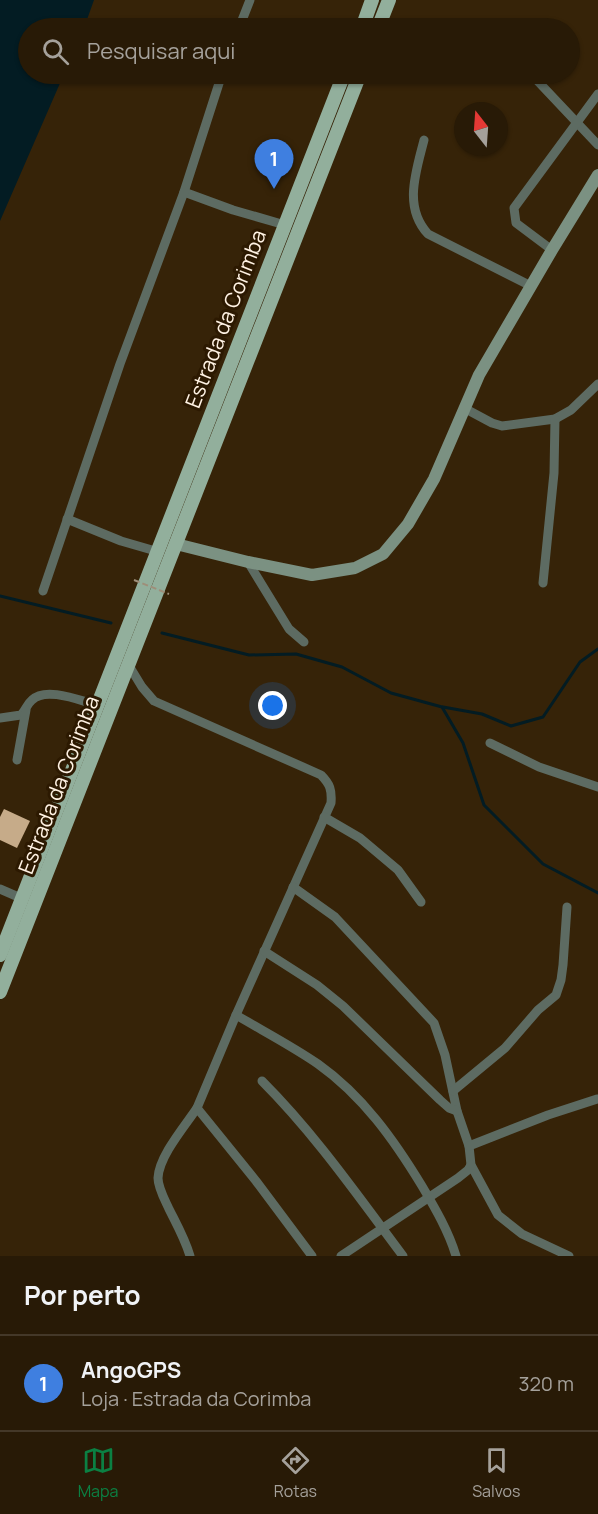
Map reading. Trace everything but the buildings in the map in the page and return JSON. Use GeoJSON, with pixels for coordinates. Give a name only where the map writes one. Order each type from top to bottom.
{"type":"FeatureCollection","features":[{"type":"Feature","properties":{"kind":"main road"},"geometry":{"type":"LineString","coordinates":[[366,18],[372,0]]}},
{"type":"Feature","properties":{"kind":"main road"},"geometry":{"type":"LineString","coordinates":[[382,18],[389,0]]}},
{"type":"Feature","properties":{"kind":"main road","name":"Estrada da Corimba"},"geometry":{"type":"LineString","coordinates":[[0,956],[98,705],[141,583],[159,552],[341,84]]}},
{"type":"Feature","properties":{"kind":"main road","name":"Estrada da Corimba"},"geometry":{"type":"LineString","coordinates":[[0,992],[128,664],[163,594],[176,544],[356,84]]}},
{"type":"Feature","properties":{"kind":"street"},"geometry":{"type":"LineString","coordinates":[[243,18],[250,0]]}},
{"type":"Feature","properties":{"kind":"street"},"geometry":{"type":"LineString","coordinates":[[43,591],[120,364],[184,192],[219,84]]}},
{"type":"Feature","properties":{"kind":"street"},"geometry":{"type":"LineString","coordinates":[[540,84],[598,145]]}},
{"type":"Feature","properties":{"kind":"street"},"geometry":{"type":"LineString","coordinates":[[552,250],[516,223],[514,208],[598,94]]}},
{"type":"Feature","properties":{"kind":"street"},"geometry":{"type":"LineString","coordinates":[[424,140],[413,186],[416,217],[420,225],[428,234],[531,286]]}},
{"type":"Feature","properties":{"kind":"street"},"geometry":{"type":"LineString","coordinates":[[176,544],[312,575],[355,568],[383,554],[408,524],[434,479],[479,375],[598,175]]}},
{"type":"Feature","properties":{"kind":"street"},"geometry":{"type":"LineString","coordinates":[[184,192],[233,210],[285,225]]}},
{"type":"Feature","properties":{"kind":"street"},"geometry":{"type":"LineString","coordinates":[[464,408],[502,426],[555,418],[572,410],[598,384]]}},
{"type":"Feature","properties":{"kind":"street"},"geometry":{"type":"LineString","coordinates":[[543,583],[554,473],[555,418]]}},
{"type":"Feature","properties":{"kind":"street"},"geometry":{"type":"LineString","coordinates":[[68,519],[121,541],[159,552]]}},
{"type":"Feature","properties":{"kind":"street"},"geometry":{"type":"LineString","coordinates":[[248,562],[289,629],[304,642]]}},
{"type":"Feature","properties":{"kind":"street"},"geometry":{"type":"LineString","coordinates":[[128,664],[142,687],[154,700],[321,775],[329,783],[332,794],[331,803],[196,1108],[160,1170],[158,1179],[169,1208],[186,1240],[190,1256]]}},
{"type":"Feature","properties":{"kind":"street"},"geometry":{"type":"LineString","coordinates":[[17,760],[26,711],[33,699],[39,695],[63,695],[98,705]]}},
{"type":"Feature","properties":{"kind":"street"},"geometry":{"type":"LineString","coordinates":[[0,717],[21,715],[26,711]]}},
{"type":"Feature","properties":{"kind":"street"},"geometry":{"type":"LineString","coordinates":[[490,743],[539,767],[598,787]]}},
{"type":"Feature","properties":{"kind":"street"},"geometry":{"type":"LineString","coordinates":[[324,817],[360,838],[398,870],[421,902]]}},
{"type":"Feature","properties":{"kind":"street"},"geometry":{"type":"LineString","coordinates":[[293,887],[335,916],[434,1023],[442,1043],[456,1111],[469,1146],[471,1165],[498,1215],[522,1234],[569,1256]]}},
{"type":"Feature","properties":{"kind":"street"},"geometry":{"type":"LineString","coordinates":[[0,890],[22,899]]}},
{"type":"Feature","properties":{"kind":"street"},"geometry":{"type":"LineString","coordinates":[[453,1091],[505,1048],[538,1010],[556,995],[563,966],[567,907]]}},
{"type":"Feature","properties":{"kind":"street"},"geometry":{"type":"LineString","coordinates":[[264,951],[317,985],[343,1006],[440,1100],[456,1111]]}},
{"type":"Feature","properties":{"kind":"street"},"geometry":{"type":"LineString","coordinates":[[236,1015],[319,1065],[356,1096],[381,1123],[403,1154],[428,1197],[456,1256]]}},
{"type":"Feature","properties":{"kind":"street"},"geometry":{"type":"LineString","coordinates":[[262,1081],[285,1103],[403,1256]]}},
{"type":"Feature","properties":{"kind":"street"},"geometry":{"type":"LineString","coordinates":[[469,1146],[548,1115],[597,1099]]}},
{"type":"Feature","properties":{"kind":"street"},"geometry":{"type":"LineString","coordinates":[[196,1108],[256,1181],[312,1256]]}},
{"type":"Feature","properties":{"kind":"street"},"geometry":{"type":"LineString","coordinates":[[341,1256],[468,1170],[471,1165]]}},
{"type":"Feature","properties":{"kind":"path"},"geometry":{"type":"LineString","coordinates":[[141,583],[163,594]]}},
{"type":"Feature","properties":{"kind":"water"},"geometry":{"type":"Polygon","coordinates":[[[0,0],[94,0],[88,18],[18,18],[18,84],[60,84],[0,221],[0,0]]]}},
{"type":"Feature","properties":{"kind":"waterway"},"geometry":{"type":"LineString","coordinates":[[0,596],[111,623]]}},
{"type":"Feature","properties":{"kind":"waterway"},"geometry":{"type":"LineString","coordinates":[[162,633],[249,655],[296,654],[342,667],[391,693],[442,707],[463,743],[484,805],[543,864],[598,893]]}},
{"type":"Feature","properties":{"kind":"waterway"},"geometry":{"type":"LineString","coordinates":[[443,707],[482,714],[511,726],[543,717],[580,662],[598,649]]}},
{"type":"Feature","properties":{"kind":"place","name":"AngoGPS"},"geometry":{"type":"Point","coordinates":[274,189]}}]}
